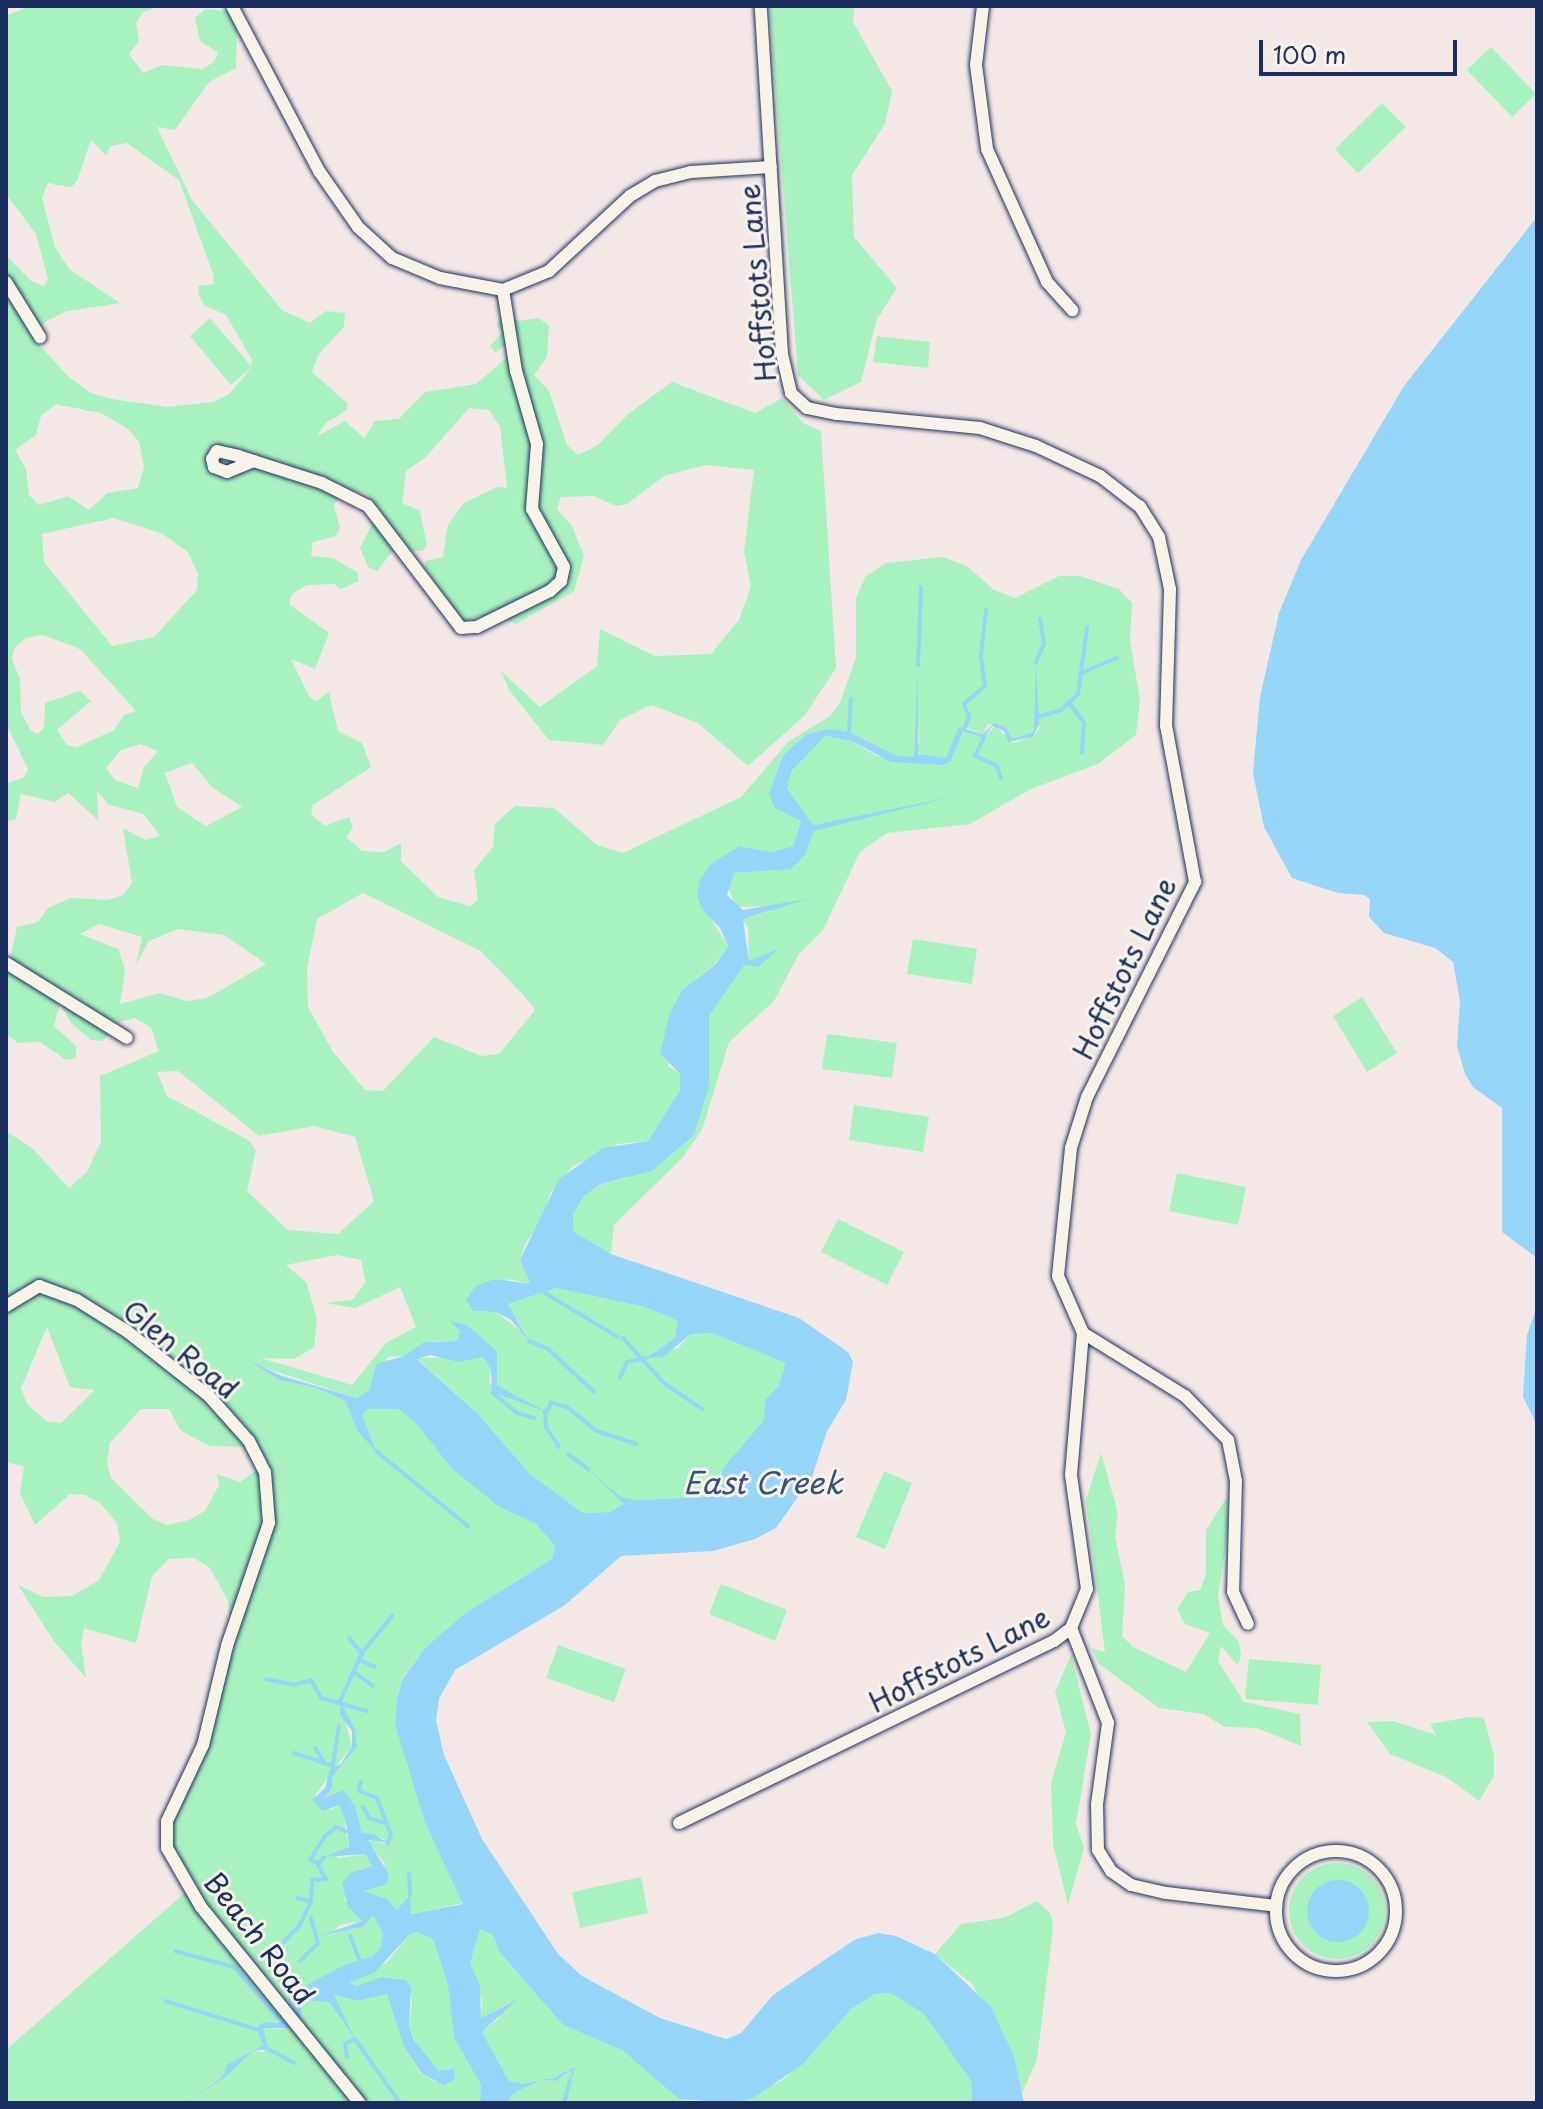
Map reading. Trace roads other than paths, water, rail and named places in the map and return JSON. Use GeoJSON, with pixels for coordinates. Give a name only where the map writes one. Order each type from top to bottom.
{"type":"FeatureCollection","features":[{"type":"Feature","properties":{"kind":"street"},"geometry":{"type":"LineString","coordinates":[[232,6],[319,171],[358,227],[392,258],[417,270],[503,290],[549,271],[630,196],[655,181],[691,172],[771,167]]}},
{"type":"Feature","properties":{"kind":"street","name":"Hoffstots Lane"},"geometry":{"type":"LineString","coordinates":[[679,1823],[1054,1641],[1071,1628],[1087,1589],[1071,1475],[1083,1333],[1058,1276],[1071,1148],[1087,1097],[1195,882],[1166,726],[1170,589],[1164,555],[1151,522],[1128,494],[1036,446],[980,428],[836,414],[796,402],[782,354],[761,6]]}},
{"type":"Feature","properties":{"kind":"street"},"geometry":{"type":"LineString","coordinates":[[983,6],[976,65],[987,149],[1047,282],[1072,310]]}},
{"type":"Feature","properties":{"kind":"street"},"geometry":{"type":"LineString","coordinates":[[6,282],[40,337]]}},
{"type":"Feature","properties":{"kind":"street"},"geometry":{"type":"LineString","coordinates":[[254,461],[322,483],[368,506],[461,628],[477,627],[550,591],[564,567],[532,509],[537,444],[516,371],[503,290]]}},
{"type":"Feature","properties":{"kind":"street"},"geometry":{"type":"LineString","coordinates":[[6,963],[127,1038]]}},
{"type":"Feature","properties":{"kind":"street","name":"Glen Road"},"geometry":{"type":"LineString","coordinates":[[6,1306],[39,1286],[77,1300],[128,1332],[209,1396],[249,1441],[269,1485],[269,1523],[255,1561]]}},
{"type":"Feature","properties":{"kind":"street"},"geometry":{"type":"LineString","coordinates":[[1083,1333],[1185,1396],[1228,1440],[1236,1481],[1233,1592],[1248,1624]]}},
{"type":"Feature","properties":{"kind":"street","name":"Beach Road"},"geometry":{"type":"LineString","coordinates":[[255,1561],[203,1745],[165,1832],[167,1848],[201,1907],[360,2103]]}},
{"type":"Feature","properties":{"kind":"street"},"geometry":{"type":"LineString","coordinates":[[1071,1628],[1108,1723],[1097,1804],[1098,1850],[1111,1871],[1131,1885],[1166,1893],[1276,1906]]}},
{"type":"Feature","properties":{"kind":"street"},"geometry":{"type":"LineString","coordinates":[[1345,1851],[1364,1857],[1385,1877],[1396,1904],[1395,1924],[1374,1958],[1356,1968],[1327,1970],[1299,1959],[1286,1944],[1276,1906],[1291,1870],[1325,1852],[1345,1851]]}},
{"type":"Feature","properties":{"kind":"water"},"geometry":{"type":"Polygon","coordinates":[[[1537,217],[1537,1258],[1502,1232],[1502,1108],[1473,1087],[1465,1074],[1457,1046],[1460,1001],[1453,962],[1435,948],[1384,933],[1369,917],[1370,899],[1364,895],[1338,893],[1292,878],[1264,827],[1253,773],[1260,697],[1279,613],[1301,560],[1404,386],[1537,217]]]}},
{"type":"Feature","properties":{"kind":"water","name":"East Creek"},"geometry":{"type":"Polygon","coordinates":[[[1036,662],[1039,724],[1033,737],[1008,742],[1004,731],[992,726],[984,738],[963,731],[951,761],[943,765],[891,762],[852,741],[825,736],[792,771],[787,788],[813,825],[957,796],[814,831],[805,855],[791,869],[734,873],[727,895],[743,910],[811,898],[743,919],[749,961],[779,949],[758,967],[744,965],[709,1016],[709,1086],[694,1135],[652,1171],[601,1184],[583,1197],[573,1215],[573,1231],[611,1254],[799,1318],[848,1352],[853,1362],[846,1400],[827,1431],[812,1477],[776,1528],[755,1539],[713,1551],[621,1556],[565,1605],[455,1670],[439,1699],[436,1721],[444,1755],[482,1839],[558,1954],[582,1976],[660,2018],[726,2039],[741,2033],[773,1995],[854,1940],[878,1933],[896,1936],[935,1954],[991,2007],[1015,2059],[1024,2103],[972,2103],[971,2081],[924,2014],[891,1993],[875,1994],[851,2009],[803,2064],[753,2098],[732,2103],[679,2099],[622,2050],[563,2025],[499,1951],[493,1935],[480,1929],[470,1963],[480,1986],[481,2018],[518,1999],[482,2032],[509,2081],[523,2084],[546,2079],[552,2079],[572,2068],[575,2069],[570,2081],[572,2070],[556,2081],[542,2080],[514,2093],[506,2103],[480,2103],[481,2085],[454,2038],[448,1985],[433,1939],[417,1932],[410,1934],[374,1973],[349,1982],[357,1986],[382,1977],[405,1980],[411,1987],[409,2027],[414,2040],[439,2071],[455,2068],[454,2080],[444,2085],[422,2074],[404,2047],[387,1994],[358,2001],[334,1995],[355,2039],[329,2002],[302,2000],[300,2020],[287,2028],[263,2028],[268,2049],[253,2051],[227,2076],[185,2103],[222,2077],[228,2064],[263,2045],[256,2029],[262,2023],[282,2022],[295,2014],[288,2000],[295,1991],[346,1964],[373,1956],[380,1948],[383,1934],[373,1915],[363,1927],[319,1936],[362,1921],[348,1907],[342,1883],[352,1872],[372,1866],[365,1854],[324,1857],[349,1847],[347,1827],[340,1805],[322,1811],[312,1800],[325,1788],[330,1769],[341,1764],[352,1746],[352,1731],[340,1715],[340,1701],[355,1729],[357,1747],[332,1777],[332,1788],[323,1799],[343,1790],[355,1806],[362,1833],[373,1834],[388,1843],[368,1840],[388,1873],[387,1884],[363,1891],[387,1899],[397,1910],[410,1895],[411,1914],[463,1904],[425,1823],[395,1725],[397,1699],[402,1680],[425,1648],[464,1614],[552,1559],[555,1546],[536,1524],[498,1506],[452,1469],[416,1423],[398,1409],[368,1409],[362,1415],[376,1451],[358,1432],[345,1401],[317,1388],[279,1380],[248,1360],[282,1376],[357,1398],[370,1390],[376,1364],[404,1356],[424,1342],[457,1341],[460,1331],[449,1320],[467,1325],[497,1351],[497,1385],[547,1412],[492,1392],[491,1370],[483,1357],[459,1362],[430,1355],[417,1359],[478,1414],[530,1474],[583,1513],[610,1512],[624,1504],[589,1470],[621,1497],[635,1500],[706,1497],[715,1490],[724,1467],[764,1420],[765,1400],[779,1385],[786,1363],[712,1333],[691,1334],[663,1357],[646,1358],[675,1338],[678,1321],[645,1307],[556,1288],[508,1304],[529,1341],[511,1320],[496,1312],[473,1311],[466,1299],[476,1286],[495,1279],[530,1284],[520,1260],[559,1179],[603,1148],[648,1141],[680,1090],[680,1074],[660,1053],[670,1013],[682,990],[716,964],[728,946],[720,928],[702,909],[697,896],[700,880],[711,864],[740,846],[771,852],[793,846],[801,821],[775,808],[769,794],[783,755],[807,734],[827,729],[849,732],[895,755],[914,757],[918,665],[918,754],[946,758],[959,727],[983,734],[994,723],[1006,727],[1012,739],[1034,732],[1036,662]]]}},
{"type":"Feature","properties":{"kind":"water"},"geometry":{"type":"Polygon","coordinates":[[[1537,1306],[1537,1425],[1523,1397],[1527,1335],[1537,1306]]]}},
{"type":"Feature","properties":{"kind":"water"},"geometry":{"type":"Polygon","coordinates":[[[1338,1880],[1360,1889],[1369,1911],[1360,1933],[1338,1942],[1316,1933],[1307,1911],[1316,1889],[1338,1880]]]}},
{"type":"Feature","properties":{"kind":"waterway"},"geometry":{"type":"LineString","coordinates":[[918,665],[921,587]]}},
{"type":"Feature","properties":{"kind":"waterway"},"geometry":{"type":"LineString","coordinates":[[965,727],[969,717],[964,704],[985,686],[981,656],[986,610]]}},
{"type":"Feature","properties":{"kind":"waterway"},"geometry":{"type":"LineString","coordinates":[[1036,662],[1044,644],[1040,619]]}},
{"type":"Feature","properties":{"kind":"waterway"},"geometry":{"type":"LineString","coordinates":[[1038,717],[1061,710],[1078,694],[1087,628]]}},
{"type":"Feature","properties":{"kind":"waterway"},"geometry":{"type":"LineString","coordinates":[[1081,673],[1117,658]]}},
{"type":"Feature","properties":{"kind":"waterway"},"geometry":{"type":"LineString","coordinates":[[849,732],[851,699]]}},
{"type":"Feature","properties":{"kind":"waterway"},"geometry":{"type":"LineString","coordinates":[[1071,705],[1084,723],[1082,753]]}},
{"type":"Feature","properties":{"kind":"waterway"},"geometry":{"type":"LineString","coordinates":[[984,738],[975,756],[997,766],[1001,778]]}},
{"type":"Feature","properties":{"kind":"waterway"},"geometry":{"type":"LineString","coordinates":[[545,1293],[618,1337]]}},
{"type":"Feature","properties":{"kind":"waterway"},"geometry":{"type":"LineString","coordinates":[[623,1338],[665,1384],[702,1409]]}},
{"type":"Feature","properties":{"kind":"waterway"},"geometry":{"type":"LineString","coordinates":[[529,1341],[548,1349],[594,1392]]}},
{"type":"Feature","properties":{"kind":"waterway"},"geometry":{"type":"LineString","coordinates":[[620,1378],[627,1362],[646,1358]]}},
{"type":"Feature","properties":{"kind":"waterway"},"geometry":{"type":"LineString","coordinates":[[492,1392],[517,1413],[534,1418]]}},
{"type":"Feature","properties":{"kind":"waterway"},"geometry":{"type":"LineString","coordinates":[[547,1412],[551,1403],[567,1407],[597,1431],[637,1444]]}},
{"type":"Feature","properties":{"kind":"waterway"},"geometry":{"type":"LineString","coordinates":[[545,1411],[546,1427],[559,1447]]}},
{"type":"Feature","properties":{"kind":"waterway"},"geometry":{"type":"LineString","coordinates":[[376,1451],[468,1526]]}},
{"type":"Feature","properties":{"kind":"waterway"},"geometry":{"type":"LineString","coordinates":[[568,1454],[589,1470]]}},
{"type":"Feature","properties":{"kind":"waterway"},"geometry":{"type":"LineString","coordinates":[[340,1701],[362,1653],[392,1616]]}},
{"type":"Feature","properties":{"kind":"waterway"},"geometry":{"type":"LineString","coordinates":[[349,1638],[362,1654]]}},
{"type":"Feature","properties":{"kind":"waterway"},"geometry":{"type":"LineString","coordinates":[[362,1661],[375,1667]]}},
{"type":"Feature","properties":{"kind":"waterway"},"geometry":{"type":"LineString","coordinates":[[355,1673],[373,1686]]}},
{"type":"Feature","properties":{"kind":"waterway"},"geometry":{"type":"LineString","coordinates":[[266,1679],[294,1685],[311,1680],[321,1698],[367,1711]]}},
{"type":"Feature","properties":{"kind":"waterway"},"geometry":{"type":"LineString","coordinates":[[333,1764],[339,1726]]}},
{"type":"Feature","properties":{"kind":"waterway"},"geometry":{"type":"LineString","coordinates":[[315,1748],[324,1762]]}},
{"type":"Feature","properties":{"kind":"waterway"},"geometry":{"type":"LineString","coordinates":[[294,1753],[333,1766]]}},
{"type":"Feature","properties":{"kind":"waterway"},"geometry":{"type":"LineString","coordinates":[[361,1781],[359,1791],[377,1798],[391,1835],[388,1843]]}},
{"type":"Feature","properties":{"kind":"waterway"},"geometry":{"type":"LineString","coordinates":[[363,1807],[369,1818],[384,1823]]}},
{"type":"Feature","properties":{"kind":"waterway"},"geometry":{"type":"LineString","coordinates":[[318,1863],[310,1860],[325,1836],[336,1827],[346,1831]]}},
{"type":"Feature","properties":{"kind":"waterway"},"geometry":{"type":"LineString","coordinates":[[276,1950],[300,1925],[311,1901],[312,1880],[326,1879],[318,1865],[324,1857]]}},
{"type":"Feature","properties":{"kind":"waterway"},"geometry":{"type":"LineString","coordinates":[[409,1873],[410,1895]]}},
{"type":"Feature","properties":{"kind":"waterway"},"geometry":{"type":"LineString","coordinates":[[297,1898],[310,1901]]}},
{"type":"Feature","properties":{"kind":"waterway"},"geometry":{"type":"LineString","coordinates":[[300,1961],[318,1943],[311,1918]]}},
{"type":"Feature","properties":{"kind":"waterway"},"geometry":{"type":"LineString","coordinates":[[350,1936],[360,1961]]}},
{"type":"Feature","properties":{"kind":"waterway"},"geometry":{"type":"LineString","coordinates":[[175,1951],[234,1967],[282,2022]]}},
{"type":"Feature","properties":{"kind":"waterway"},"geometry":{"type":"LineString","coordinates":[[165,2001],[256,2029]]}},
{"type":"Feature","properties":{"kind":"waterway"},"geometry":{"type":"LineString","coordinates":[[347,2057],[345,2044],[355,2039],[400,2103]]}},
{"type":"Feature","properties":{"kind":"waterway"},"geometry":{"type":"LineString","coordinates":[[268,2049],[294,2063]]}},
{"type":"Feature","properties":{"kind":"waterway"},"geometry":{"type":"LineString","coordinates":[[564,2103],[570,2081]]}}]}
